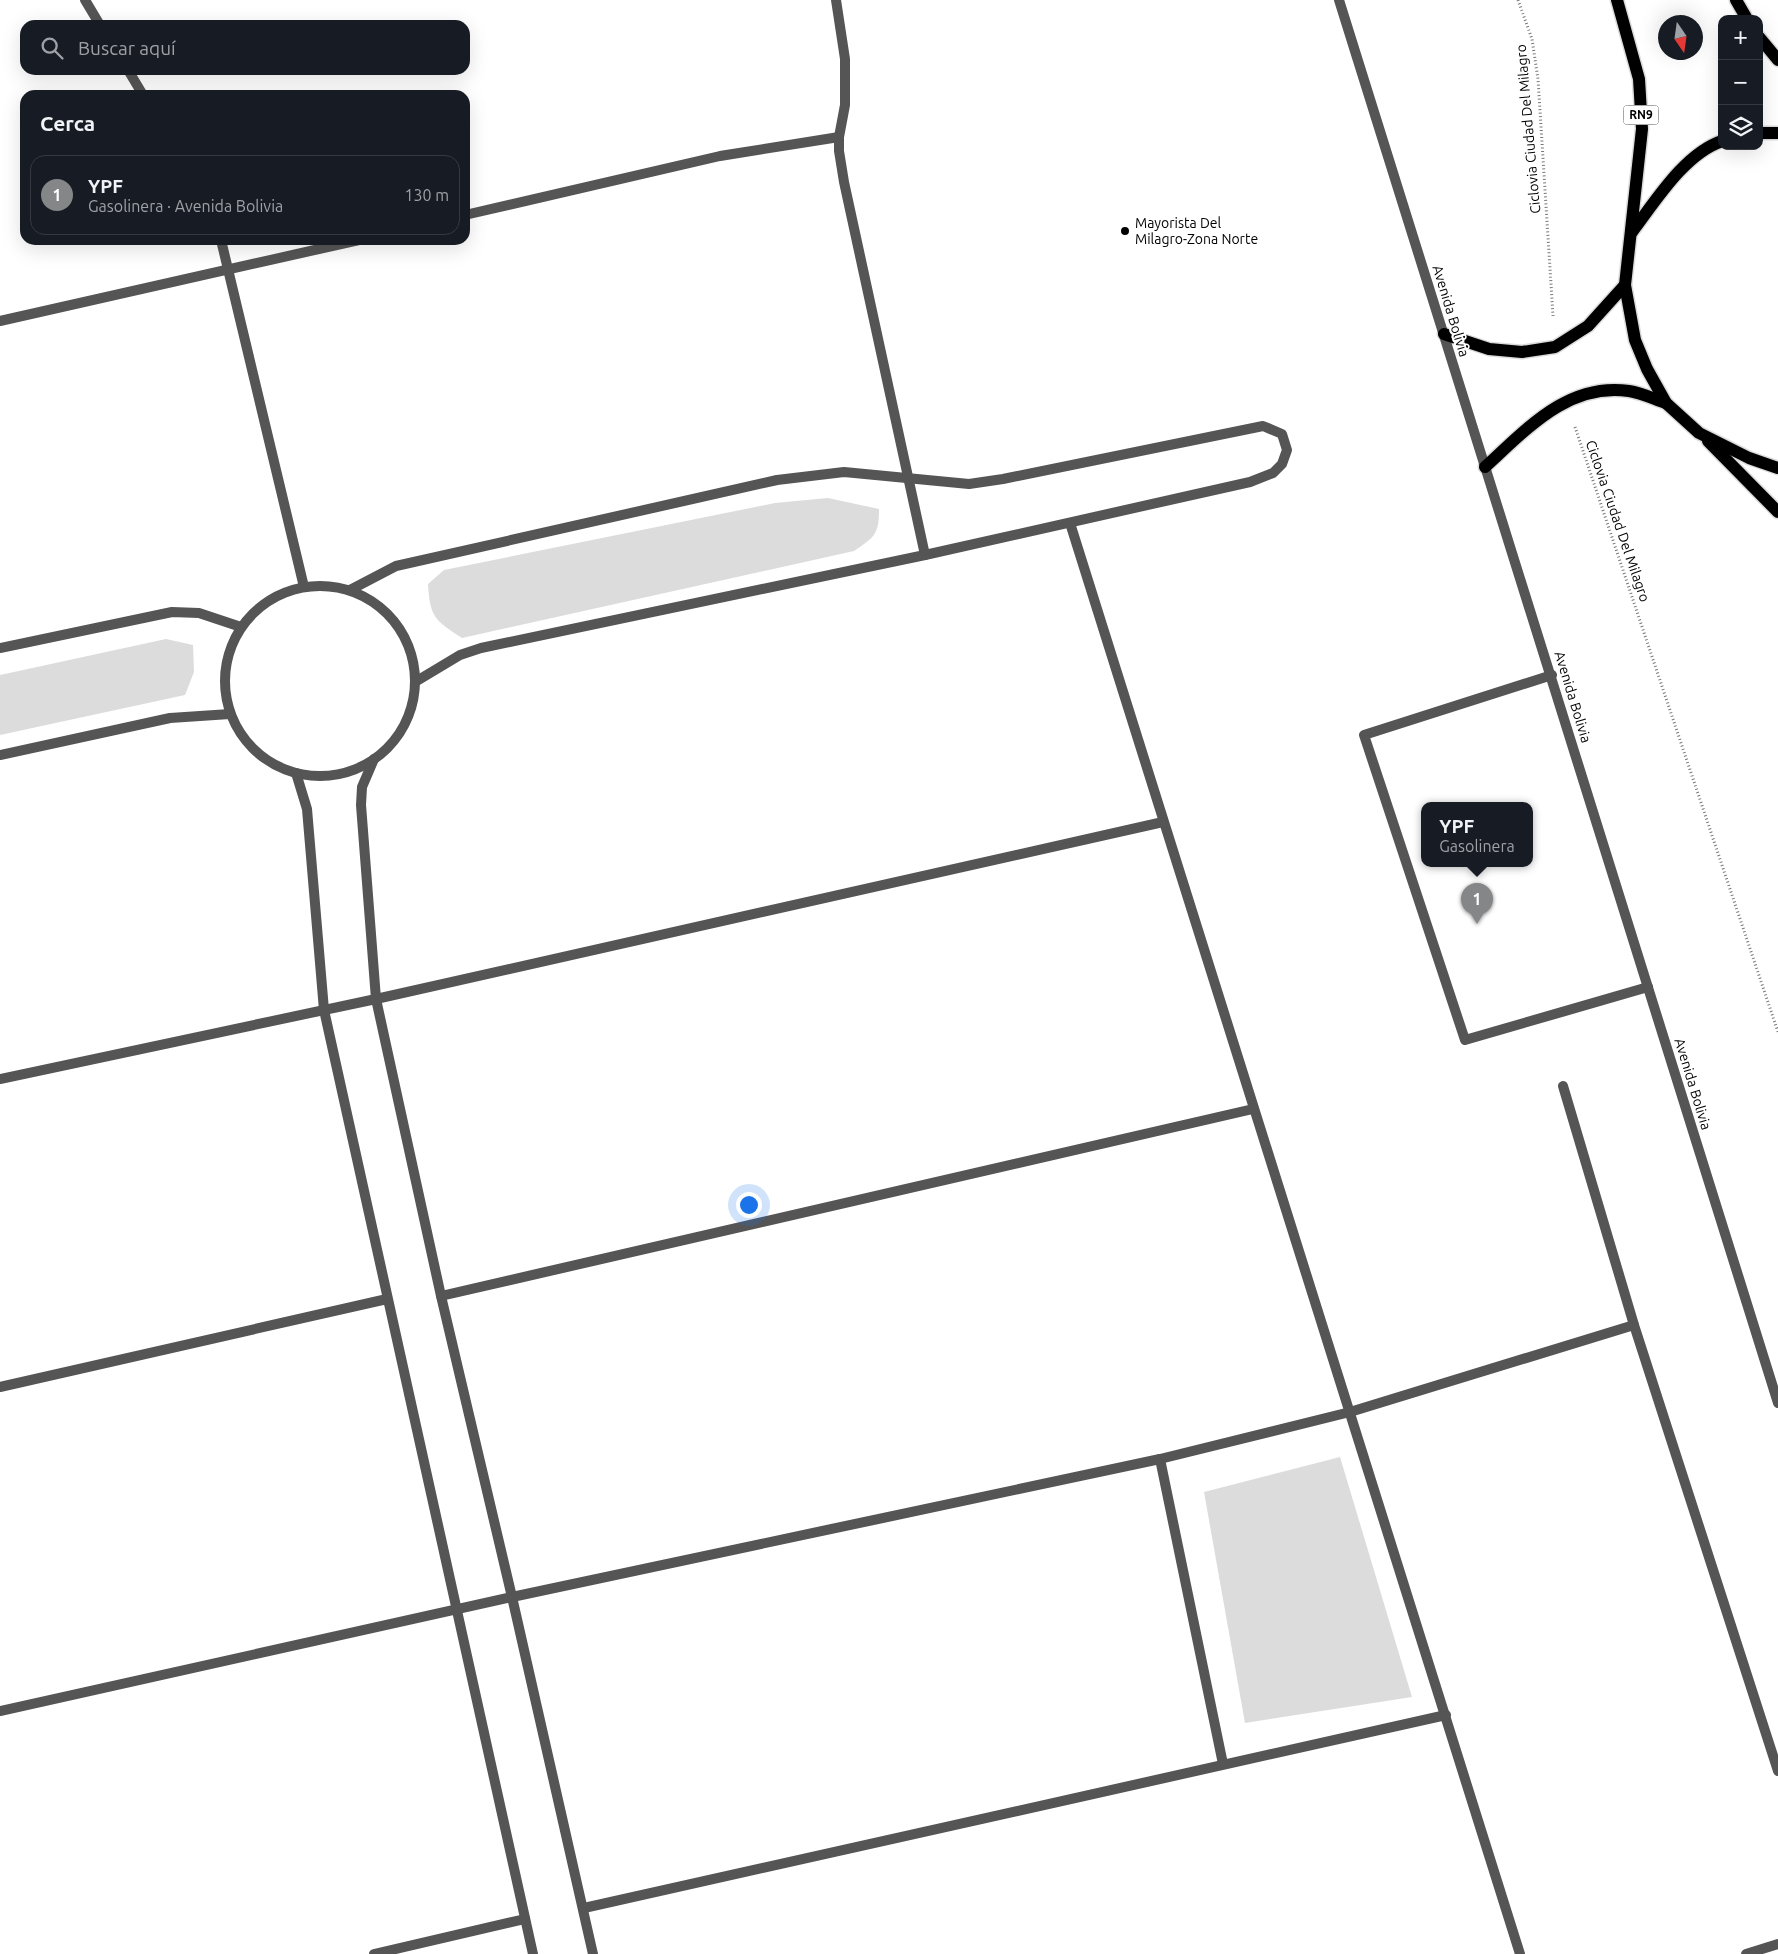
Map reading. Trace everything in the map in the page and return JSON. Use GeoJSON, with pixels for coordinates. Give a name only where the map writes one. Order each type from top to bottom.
{"type":"FeatureCollection","features":[{"type":"Feature","properties":{"kind":"main road","name":"RN9"},"geometry":{"type":"LineString","coordinates":[[1617,0],[1640,89],[1642,129],[1632,232]]}},
{"type":"Feature","properties":{"kind":"main road"},"geometry":{"type":"LineString","coordinates":[[1736,0],[1745,15]]}},
{"type":"Feature","properties":{"kind":"main road"},"geometry":{"type":"LineString","coordinates":[[1763,42],[1778,60]]}},
{"type":"Feature","properties":{"kind":"main road"},"geometry":{"type":"LineString","coordinates":[[1763,133],[1778,132]]}},
{"type":"Feature","properties":{"kind":"main road"},"geometry":{"type":"LineString","coordinates":[[1718,143],[1708,146],[1677,174],[1632,232],[1625,284],[1635,340],[1647,369],[1666,403],[1699,433],[1778,512]]}},
{"type":"Feature","properties":{"kind":"main road"},"geometry":{"type":"LineString","coordinates":[[1444,334],[1489,349],[1522,352],[1554,347],[1588,326],[1625,284]]}},
{"type":"Feature","properties":{"kind":"main road"},"geometry":{"type":"LineString","coordinates":[[1486,467],[1543,415],[1566,401],[1601,391],[1630,391],[1666,403]]}},
{"type":"Feature","properties":{"kind":"main road"},"geometry":{"type":"LineString","coordinates":[[1699,433],[1749,458],[1778,468]]}},
{"type":"Feature","properties":{"kind":"street"},"geometry":{"type":"LineString","coordinates":[[85,0],[97,20]]}},
{"type":"Feature","properties":{"kind":"street"},"geometry":{"type":"LineString","coordinates":[[836,0],[845,59],[845,105],[839,137],[839,151],[907,478],[925,555]]}},
{"type":"Feature","properties":{"kind":"street","name":"Avenida Bolivia"},"geometry":{"type":"LineString","coordinates":[[1340,0],[1778,1403]]}},
{"type":"Feature","properties":{"kind":"street"},"geometry":{"type":"LineString","coordinates":[[131,75],[140,90]]}},
{"type":"Feature","properties":{"kind":"street"},"geometry":{"type":"LineString","coordinates":[[470,214],[720,156],[839,137]]}},
{"type":"Feature","properties":{"kind":"street"},"geometry":{"type":"LineString","coordinates":[[222,245],[304,587]]}},
{"type":"Feature","properties":{"kind":"street"},"geometry":{"type":"LineString","coordinates":[[0,321],[337,245]]}},
{"type":"Feature","properties":{"kind":"street"},"geometry":{"type":"LineString","coordinates":[[350,590],[396,566],[777,480],[844,472],[969,484],[1013,477],[1262,426],[1282,434],[1287,450],[1282,464],[1273,473],[1250,482],[925,555],[481,648],[460,655],[415,682]]}},
{"type":"Feature","properties":{"kind":"street"},"geometry":{"type":"LineString","coordinates":[[1070,523],[1520,1954]]}},
{"type":"Feature","properties":{"kind":"street"},"geometry":{"type":"LineString","coordinates":[[319,585],[350,590],[376,603],[398,625],[412,652],[415,682],[410,712],[396,738],[374,759],[347,772],[322,776],[296,773],[268,761],[245,741],[230,714],[224,684],[228,654],[241,626],[262,604],[290,590],[304,587],[319,585]]}},
{"type":"Feature","properties":{"kind":"street"},"geometry":{"type":"LineString","coordinates":[[0,648],[172,612],[199,613],[241,626]]}},
{"type":"Feature","properties":{"kind":"street"},"geometry":{"type":"LineString","coordinates":[[1552,675],[1364,734],[1465,1040],[1648,987]]}},
{"type":"Feature","properties":{"kind":"street"},"geometry":{"type":"LineString","coordinates":[[0,755],[170,718],[230,714]]}},
{"type":"Feature","properties":{"kind":"street"},"geometry":{"type":"LineString","coordinates":[[374,759],[362,787],[361,805],[376,998],[441,1296],[594,1954]]}},
{"type":"Feature","properties":{"kind":"street"},"geometry":{"type":"LineString","coordinates":[[296,773],[306,809],[324,1010],[458,1610],[532,1954]]}},
{"type":"Feature","properties":{"kind":"street"},"geometry":{"type":"LineString","coordinates":[[0,1079],[324,1010],[1163,822]]}},
{"type":"Feature","properties":{"kind":"street"},"geometry":{"type":"LineString","coordinates":[[1563,1086],[1634,1325],[1778,1771]]}},
{"type":"Feature","properties":{"kind":"street"},"geometry":{"type":"LineString","coordinates":[[441,1296],[1253,1109]]}},
{"type":"Feature","properties":{"kind":"street"},"geometry":{"type":"LineString","coordinates":[[0,1387],[388,1299]]}},
{"type":"Feature","properties":{"kind":"street"},"geometry":{"type":"LineString","coordinates":[[0,1711],[512,1597],[1160,1459],[1350,1412],[1634,1325]]}},
{"type":"Feature","properties":{"kind":"street"},"geometry":{"type":"LineString","coordinates":[[1160,1459],[1223,1764]]}},
{"type":"Feature","properties":{"kind":"street"},"geometry":{"type":"LineString","coordinates":[[584,1908],[1446,1715]]}},
{"type":"Feature","properties":{"kind":"street"},"geometry":{"type":"LineString","coordinates":[[374,1954],[525,1918]]}},
{"type":"Feature","properties":{"kind":"street"},"geometry":{"type":"LineString","coordinates":[[1746,1954],[1778,1944]]}},
{"type":"Feature","properties":{"kind":"path","name":"Ciclovia Ciudad Del Milagro"},"geometry":{"type":"LineString","coordinates":[[1518,0],[1532,39],[1538,79],[1554,347]]}},
{"type":"Feature","properties":{"kind":"path","name":"Ciclovia Ciudad Del Milagro"},"geometry":{"type":"LineString","coordinates":[[1566,401],[1778,1032]]}},
{"type":"Feature","properties":{"kind":"shaded area"},"geometry":{"type":"Polygon","coordinates":[[[828,498],[879,509],[877,530],[867,542],[854,551],[462,638],[440,622],[430,604],[428,584],[444,570],[775,503],[828,498]]]}},
{"type":"Feature","properties":{"kind":"shaded area"},"geometry":{"type":"Polygon","coordinates":[[[166,639],[193,645],[194,672],[185,695],[0,735],[0,675],[166,639]]]}},
{"type":"Feature","properties":{"kind":"shaded area"},"geometry":{"type":"Polygon","coordinates":[[[1340,1457],[1412,1697],[1245,1723],[1204,1492],[1340,1457]]]}},
{"type":"Feature","properties":{"kind":"place","name":"Mayorista Del Milagro-Zona Norte"},"geometry":{"type":"Point","coordinates":[1125,231]}},
{"type":"Feature","properties":{"kind":"place","name":"YPF"},"geometry":{"type":"Point","coordinates":[1477,924]}}]}
